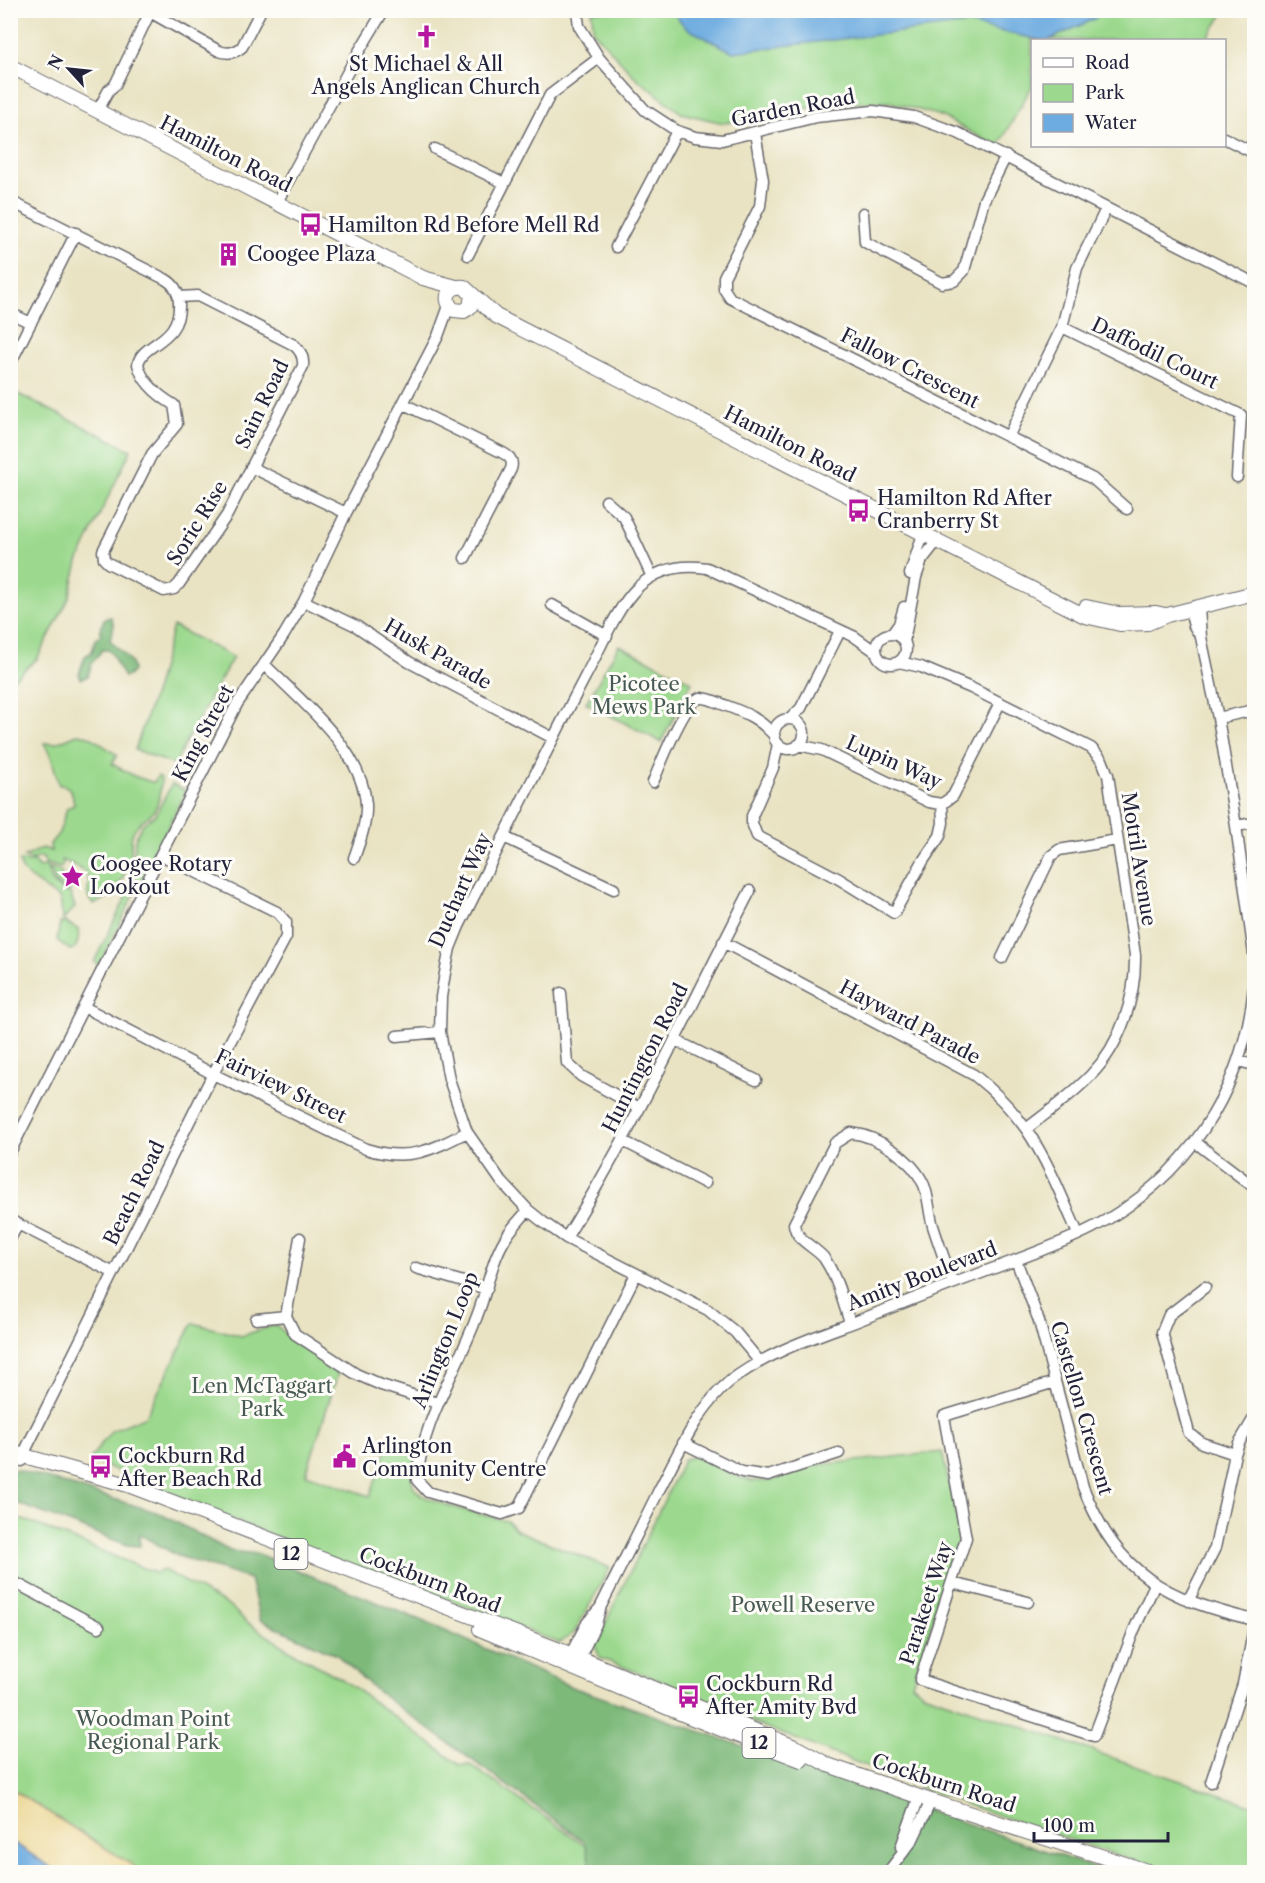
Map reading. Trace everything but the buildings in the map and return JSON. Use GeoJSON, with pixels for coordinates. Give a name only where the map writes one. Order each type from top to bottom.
{"type":"FeatureCollection","features":[{"type":"Feature","properties":{"kind":"main road","name":"Hamilton Road"},"geometry":{"type":"LineString","coordinates":[[10,66],[423,278],[456,287]]}},
{"type":"Feature","properties":{"kind":"main road","name":"Hamilton Road"},"geometry":{"type":"LineString","coordinates":[[423,278],[455,307],[496,316]]}},
{"type":"Feature","properties":{"kind":"main road"},"geometry":{"type":"LineString","coordinates":[[456,287],[468,288],[472,295],[470,307],[455,307],[449,292],[456,287]]}},
{"type":"Feature","properties":{"kind":"main road","name":"Hamilton Road"},"geometry":{"type":"LineString","coordinates":[[472,295],[496,316],[1085,616],[1148,623],[1167,615],[1254,593]]}},
{"type":"Feature","properties":{"kind":"main road","name":"Cockburn Road"},"geometry":{"type":"LineString","coordinates":[[17,1457],[115,1486],[166,1504],[572,1662],[813,1764],[828,1765],[1150,1872]]}},
{"type":"Feature","properties":{"kind":"street"},"geometry":{"type":"LineString","coordinates":[[101,112],[115,92],[115,85],[151,11],[219,51],[229,53],[238,51],[242,47],[261,10]]}},
{"type":"Feature","properties":{"kind":"street","name":"Garden Road"},"geometry":{"type":"LineString","coordinates":[[577,10],[579,26],[598,58],[645,110],[677,131],[695,137],[722,140],[816,117],[873,111],[914,117],[958,133],[1006,156],[1254,283]]}},
{"type":"Feature","properties":{"kind":"street"},"geometry":{"type":"LineString","coordinates":[[277,202],[381,11]]}},
{"type":"Feature","properties":{"kind":"street"},"geometry":{"type":"LineString","coordinates":[[468,255],[550,95],[598,58]]}},
{"type":"Feature","properties":{"kind":"street"},"geometry":{"type":"LineString","coordinates":[[616,247],[677,131]]}},
{"type":"Feature","properties":{"kind":"street","name":"Fallow Crescent"},"geometry":{"type":"LineString","coordinates":[[755,133],[763,180],[760,206],[724,277],[724,289],[730,298],[1093,479],[1127,509]]}},
{"type":"Feature","properties":{"kind":"street"},"geometry":{"type":"LineString","coordinates":[[1226,139],[1254,153]]}},
{"type":"Feature","properties":{"kind":"street"},"geometry":{"type":"LineString","coordinates":[[435,149],[504,183]]}},
{"type":"Feature","properties":{"kind":"street"},"geometry":{"type":"LineString","coordinates":[[863,213],[865,242],[942,283],[954,281],[964,271],[984,200],[1006,156]]}},
{"type":"Feature","properties":{"kind":"street"},"geometry":{"type":"LineString","coordinates":[[10,201],[171,282],[179,297]]}},
{"type":"Feature","properties":{"kind":"street"},"geometry":{"type":"LineString","coordinates":[[1008,437],[1062,327],[1077,268],[1106,209]]}},
{"type":"Feature","properties":{"kind":"street"},"geometry":{"type":"LineString","coordinates":[[10,364],[76,233]]}},
{"type":"Feature","properties":{"kind":"street","name":"Sain Road"},"geometry":{"type":"LineString","coordinates":[[179,297],[198,296],[294,345],[302,354],[303,366],[251,467],[346,513]]}},
{"type":"Feature","properties":{"kind":"street","name":"Soric Rise"},"geometry":{"type":"LineString","coordinates":[[179,297],[179,310],[174,326],[159,344],[143,353],[138,364],[155,392],[174,405],[177,424],[150,458],[103,551],[104,559],[160,591],[174,589],[219,530],[251,467]]}},
{"type":"Feature","properties":{"kind":"street","name":"King Street"},"geometry":{"type":"LineString","coordinates":[[10,1152],[237,704],[304,601],[346,513],[455,307]]}},
{"type":"Feature","properties":{"kind":"street"},"geometry":{"type":"LineString","coordinates":[[10,312],[31,323]]}},
{"type":"Feature","properties":{"kind":"street","name":"Daffodil Court"},"geometry":{"type":"LineString","coordinates":[[1062,327],[1241,415],[1237,477]]}},
{"type":"Feature","properties":{"kind":"street"},"geometry":{"type":"LineString","coordinates":[[404,404],[511,459],[511,469],[465,558]]}},
{"type":"Feature","properties":{"kind":"street"},"geometry":{"type":"LineString","coordinates":[[606,501],[624,517],[652,577]]}},
{"type":"Feature","properties":{"kind":"street"},"geometry":{"type":"LineString","coordinates":[[923,534],[912,568],[904,611],[899,624],[892,634],[880,639],[877,644],[876,652],[885,663],[899,662],[904,657],[916,577],[922,560],[937,541]]}},
{"type":"Feature","properties":{"kind":"street","name":"Duchart Way"},"geometry":{"type":"LineString","coordinates":[[760,1362],[735,1332],[708,1310],[566,1238],[528,1210],[501,1181],[467,1132],[449,1079],[440,1032],[441,997],[450,948],[459,926],[553,738],[629,597],[652,577],[674,568],[696,566],[707,568],[855,637],[876,652]]}},
{"type":"Feature","properties":{"kind":"street","name":"Husk Parade"},"geometry":{"type":"LineString","coordinates":[[304,601],[356,626],[409,662],[553,738]]}},
{"type":"Feature","properties":{"kind":"street"},"geometry":{"type":"LineString","coordinates":[[552,605],[607,636]]}},
{"type":"Feature","properties":{"kind":"street"},"geometry":{"type":"LineString","coordinates":[[1194,610],[1194,626],[1202,637],[1218,717],[1254,940],[1254,954]]}},
{"type":"Feature","properties":{"kind":"street"},"geometry":{"type":"LineString","coordinates":[[840,631],[801,708],[775,727],[773,768],[752,816],[752,824],[757,836],[839,879],[894,913],[940,836],[943,829],[942,804]]}},
{"type":"Feature","properties":{"kind":"street"},"geometry":{"type":"LineString","coordinates":[[892,634],[899,636],[905,646]]}},
{"type":"Feature","properties":{"kind":"street","name":"Duchart Way"},"geometry":{"type":"LineString","coordinates":[[855,637],[880,639]]}},
{"type":"Feature","properties":{"kind":"street","name":"Motril Avenue"},"geometry":{"type":"LineString","coordinates":[[905,646],[921,667]]}},
{"type":"Feature","properties":{"kind":"street","name":"Motril Avenue"},"geometry":{"type":"LineString","coordinates":[[899,662],[921,667],[1091,748],[1097,753],[1108,775],[1135,955],[1136,970],[1131,1001],[1118,1035],[1100,1065],[1074,1092],[1026,1129]]}},
{"type":"Feature","properties":{"kind":"street"},"geometry":{"type":"LineString","coordinates":[[264,664],[329,729],[353,765],[366,804],[363,831],[354,858]]}},
{"type":"Feature","properties":{"kind":"street"},"geometry":{"type":"LineString","coordinates":[[653,783],[685,713],[699,698],[711,700],[760,720],[785,720],[803,729]]}},
{"type":"Feature","properties":{"kind":"street","name":"Lupin Way"},"geometry":{"type":"LineString","coordinates":[[794,747],[822,750],[929,802],[942,804],[953,796],[1000,703]]}},
{"type":"Feature","properties":{"kind":"street"},"geometry":{"type":"LineString","coordinates":[[773,768],[802,741],[801,708]]}},
{"type":"Feature","properties":{"kind":"street"},"geometry":{"type":"LineString","coordinates":[[1218,717],[1254,710]]}},
{"type":"Feature","properties":{"kind":"street"},"geometry":{"type":"LineString","coordinates":[[760,720],[776,739],[794,747]]}},
{"type":"Feature","properties":{"kind":"street","name":"Lupin Way"},"geometry":{"type":"LineString","coordinates":[[803,729],[822,750]]}},
{"type":"Feature","properties":{"kind":"street"},"geometry":{"type":"LineString","coordinates":[[1236,826],[1254,824]]}},
{"type":"Feature","properties":{"kind":"street"},"geometry":{"type":"LineString","coordinates":[[504,837],[614,889]]}},
{"type":"Feature","properties":{"kind":"street"},"geometry":{"type":"LineString","coordinates":[[1002,958],[1051,856],[1059,850],[1117,840]]}},
{"type":"Feature","properties":{"kind":"street","name":"Beach Road"},"geometry":{"type":"LineString","coordinates":[[17,1457],[114,1273],[213,1074],[284,943],[286,922],[277,912],[161,855]]}},
{"type":"Feature","properties":{"kind":"street","name":"Huntington Road"},"geometry":{"type":"LineString","coordinates":[[566,1238],[595,1192],[750,891]]}},
{"type":"Feature","properties":{"kind":"street","name":"Hayward Parade"},"geometry":{"type":"LineString","coordinates":[[723,942],[974,1075],[988,1086],[1026,1129],[1054,1178],[1078,1234]]}},
{"type":"Feature","properties":{"kind":"street","name":"Amity Boulevard"},"geometry":{"type":"LineString","coordinates":[[572,1662],[587,1623],[601,1606],[683,1443],[700,1416],[728,1383],[785,1348],[1078,1234],[1122,1210],[1142,1195],[1173,1169],[1195,1142],[1224,1097],[1248,1028],[1254,987]]}},
{"type":"Feature","properties":{"kind":"street"},"geometry":{"type":"LineString","coordinates":[[561,993],[567,1063],[580,1076],[639,1107]]}},
{"type":"Feature","properties":{"kind":"street","name":"Fairview Street"},"geometry":{"type":"LineString","coordinates":[[84,1007],[213,1074],[366,1149],[402,1155],[422,1153],[467,1132]]}},
{"type":"Feature","properties":{"kind":"street"},"geometry":{"type":"LineString","coordinates":[[397,1036],[440,1032]]}},
{"type":"Feature","properties":{"kind":"street"},"geometry":{"type":"LineString","coordinates":[[675,1040],[756,1080]]}},
{"type":"Feature","properties":{"kind":"street"},"geometry":{"type":"LineString","coordinates":[[1238,1061],[1254,1065]]}},
{"type":"Feature","properties":{"kind":"street"},"geometry":{"type":"LineString","coordinates":[[850,1323],[827,1264],[820,1254],[797,1234],[794,1224],[835,1143],[851,1133],[863,1135],[900,1154],[920,1178],[926,1193],[932,1225],[953,1283]]}},
{"type":"Feature","properties":{"kind":"street"},"geometry":{"type":"LineString","coordinates":[[622,1141],[705,1183]]}},
{"type":"Feature","properties":{"kind":"street"},"geometry":{"type":"LineString","coordinates":[[1195,1142],[1254,1187]]}},
{"type":"Feature","properties":{"kind":"street","name":"Arlington Loop"},"geometry":{"type":"LineString","coordinates":[[528,1210],[506,1236],[497,1252],[487,1289],[466,1343],[437,1403],[418,1466],[417,1480],[428,1492],[502,1514],[519,1508],[636,1274]]}},
{"type":"Feature","properties":{"kind":"street"},"geometry":{"type":"LineString","coordinates":[[10,1239],[14,1222],[114,1273]]}},
{"type":"Feature","properties":{"kind":"street"},"geometry":{"type":"LineString","coordinates":[[300,1238],[286,1316],[296,1334],[356,1374],[381,1385],[437,1403]]}},
{"type":"Feature","properties":{"kind":"street","name":"Castellon Crescent"},"geometry":{"type":"LineString","coordinates":[[1016,1260],[1039,1321],[1075,1458],[1090,1504],[1119,1551],[1139,1572],[1155,1584],[1188,1601],[1216,1611],[1254,1620]]}},
{"type":"Feature","properties":{"kind":"street"},"geometry":{"type":"LineString","coordinates":[[416,1268],[487,1289]]}},
{"type":"Feature","properties":{"kind":"street"},"geometry":{"type":"LineString","coordinates":[[1205,1287],[1169,1315],[1162,1332],[1189,1433],[1202,1443],[1235,1454]]}},
{"type":"Feature","properties":{"kind":"street"},"geometry":{"type":"LineString","coordinates":[[256,1319],[286,1316]]}},
{"type":"Feature","properties":{"kind":"street","name":"Parakeet Way"},"geometry":{"type":"LineString","coordinates":[[1055,1382],[944,1416],[966,1538],[920,1680],[1094,1736],[1134,1630],[1155,1584]]}},
{"type":"Feature","properties":{"kind":"street"},"geometry":{"type":"LineString","coordinates":[[1188,1601],[1215,1548],[1235,1454],[1254,1419]]}},
{"type":"Feature","properties":{"kind":"street"},"geometry":{"type":"LineString","coordinates":[[683,1443],[742,1472],[768,1476],[839,1453]]}},
{"type":"Feature","properties":{"kind":"street"},"geometry":{"type":"LineString","coordinates":[[10,1580],[99,1627]]}},
{"type":"Feature","properties":{"kind":"street"},"geometry":{"type":"LineString","coordinates":[[952,1583],[1028,1602]]}},
{"type":"Feature","properties":{"kind":"street"},"geometry":{"type":"LineString","coordinates":[[1211,1782],[1243,1684],[1254,1628]]}},
{"type":"Feature","properties":{"kind":"street"},"geometry":{"type":"LineString","coordinates":[[891,1868],[925,1799]]}},
{"type":"Feature","properties":{"kind":"green space"},"geometry":{"type":"Polygon","coordinates":[[[592,11],[1225,11],[1207,39],[1031,39],[1031,88],[998,147],[941,116],[890,102],[831,103],[766,118],[723,123],[681,113],[634,76],[593,31],[592,11]]]}},
{"type":"Feature","properties":{"kind":"green space"},"geometry":{"type":"Polygon","coordinates":[[[10,390],[131,450],[78,562],[69,598],[37,659],[11,681],[10,390]]]}},
{"type":"Feature","properties":{"kind":"green space"},"geometry":{"type":"Polygon","coordinates":[[[111,617],[114,625],[110,640],[127,657],[133,671],[124,677],[111,653],[108,650],[102,650],[92,663],[88,676],[81,679],[79,674],[85,656],[92,652],[95,640],[101,635],[100,629],[104,619],[111,617]]]}},
{"type":"Feature","properties":{"kind":"green space"},"geometry":{"type":"Polygon","coordinates":[[[173,626],[233,657],[175,765],[135,750],[156,688],[173,626]]]}},
{"type":"Feature","properties":{"kind":"green space","name":"Picotee Mews Park"},"geometry":{"type":"Polygon","coordinates":[[[619,645],[692,682],[661,742],[586,703],[619,645]]]}},
{"type":"Feature","properties":{"kind":"green space"},"geometry":{"type":"Polygon","coordinates":[[[77,734],[89,736],[117,755],[112,764],[134,776],[151,782],[154,782],[158,776],[161,778],[160,796],[155,809],[139,823],[133,832],[130,858],[124,875],[108,897],[93,904],[88,893],[88,877],[76,866],[62,860],[63,865],[60,868],[45,863],[43,858],[38,857],[34,860],[24,857],[43,848],[51,851],[50,844],[59,833],[67,808],[74,805],[69,789],[59,785],[51,756],[44,743],[56,743],[77,734]]]}},
{"type":"Feature","properties":{"kind":"green space"},"geometry":{"type":"Polygon","coordinates":[[[172,784],[186,791],[99,965],[94,962],[141,867],[134,863],[135,840],[138,832],[144,823],[156,814],[172,784]]]}},
{"type":"Feature","properties":{"kind":"green space"},"geometry":{"type":"Polygon","coordinates":[[[19,862],[34,862],[39,868],[46,865],[54,883],[60,889],[70,893],[75,907],[63,920],[60,899],[23,871],[19,862]]]}},
{"type":"Feature","properties":{"kind":"green space"},"geometry":{"type":"Polygon","coordinates":[[[49,867],[62,872],[61,876],[76,884],[69,891],[57,885],[49,867]]]}},
{"type":"Feature","properties":{"kind":"green space"},"geometry":{"type":"Polygon","coordinates":[[[65,922],[79,930],[77,945],[70,950],[57,940],[60,923],[65,922]]]}},
{"type":"Feature","properties":{"kind":"green space","name":"Len McTaggart Park"},"geometry":{"type":"Polygon","coordinates":[[[193,1323],[241,1336],[276,1325],[293,1340],[339,1370],[306,1474],[370,1496],[389,1443],[406,1449],[416,1459],[412,1475],[413,1483],[423,1496],[507,1521],[516,1530],[610,1568],[574,1633],[559,1643],[453,1601],[407,1589],[169,1494],[90,1459],[111,1431],[146,1416],[193,1323]]]}},
{"type":"Feature","properties":{"kind":"green space","name":"Powell Reserve"},"geometry":{"type":"Polygon","coordinates":[[[942,1452],[961,1536],[912,1684],[923,1693],[1254,1806],[1254,1872],[1166,1872],[965,1804],[720,1710],[677,1687],[600,1658],[595,1645],[684,1459],[697,1456],[739,1477],[752,1481],[770,1481],[817,1465],[942,1452]]]}},
{"type":"Feature","properties":{"kind":"green space"},"geometry":{"type":"Polygon","coordinates":[[[16,1469],[159,1513],[230,1551],[258,1554],[425,1622],[572,1687],[1107,1872],[592,1872],[585,1842],[378,1692],[337,1655],[260,1620],[250,1579],[178,1556],[139,1534],[140,1546],[127,1545],[11,1501],[10,1473],[16,1469]]]}},
{"type":"Feature","properties":{"kind":"green space","name":"Woodman Point Regional Park"},"geometry":{"type":"Polygon","coordinates":[[[11,1517],[30,1522],[155,1573],[164,1570],[231,1607],[246,1622],[294,1653],[342,1679],[460,1765],[470,1765],[588,1847],[617,1872],[58,1872],[11,1841],[11,1517]]]}},
{"type":"Feature","properties":{"kind":"sand"},"geometry":{"type":"Polygon","coordinates":[[[10,1788],[142,1872],[58,1872],[11,1841],[10,1788]]]}},
{"type":"Feature","properties":{"kind":"water"},"geometry":{"type":"Polygon","coordinates":[[[672,11],[1097,11],[1096,18],[1051,39],[1036,39],[968,24],[733,52],[686,28],[672,11]]]}},
{"type":"Feature","properties":{"kind":"water"},"geometry":{"type":"Polygon","coordinates":[[[11,1841],[58,1872],[11,1872],[11,1841]]]}},
{"type":"Feature","properties":{"kind":"place","name":"St Michael & All Angels Anglican Church"},"geometry":{"type":"Point","coordinates":[426,36]}},
{"type":"Feature","properties":{"kind":"place","name":"Hamilton Rd Before Mell Rd"},"geometry":{"type":"Point","coordinates":[310,225]}},
{"type":"Feature","properties":{"kind":"place","name":"Coogee Plaza"},"geometry":{"type":"Point","coordinates":[229,254]}},
{"type":"Feature","properties":{"kind":"place","name":"Hamilton Rd After Cranberry St"},"geometry":{"type":"Point","coordinates":[859,510]}},
{"type":"Feature","properties":{"kind":"place","name":"Coogee Rotary Lookout"},"geometry":{"type":"Point","coordinates":[72,876]}},
{"type":"Feature","properties":{"kind":"place","name":"Arlington Community Centre"},"geometry":{"type":"Point","coordinates":[344,1457]}},
{"type":"Feature","properties":{"kind":"place","name":"Cockburn Rd After Beach Rd"},"geometry":{"type":"Point","coordinates":[100,1467]}},
{"type":"Feature","properties":{"kind":"place","name":"Cockburn Rd After Amity Bvd"},"geometry":{"type":"Point","coordinates":[688,1696]}}]}
